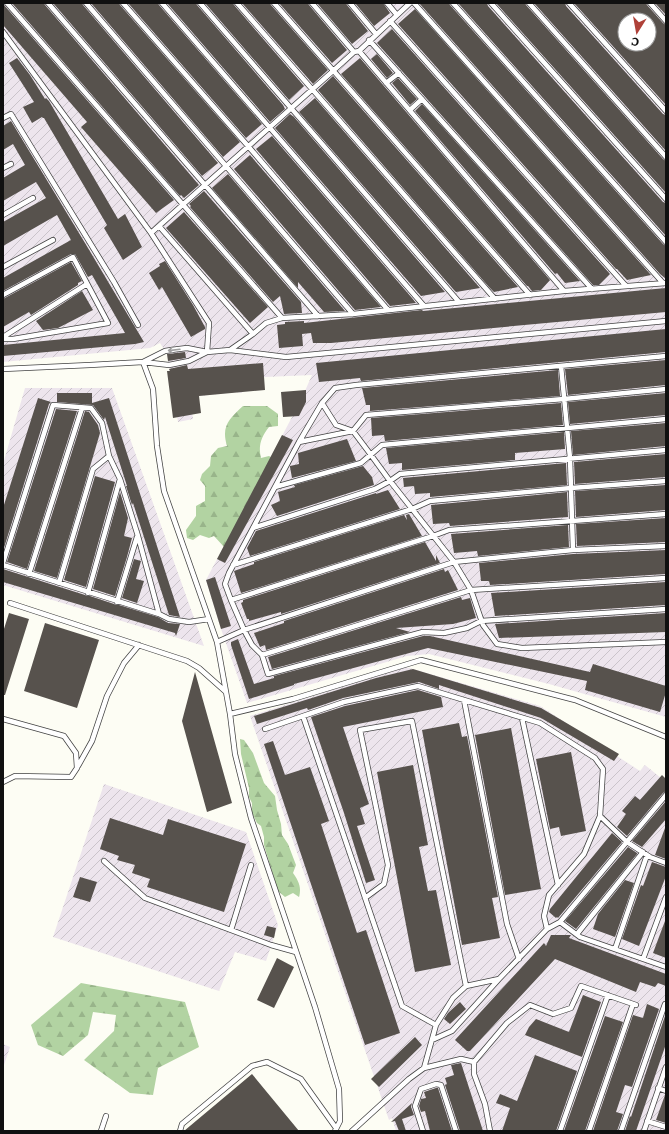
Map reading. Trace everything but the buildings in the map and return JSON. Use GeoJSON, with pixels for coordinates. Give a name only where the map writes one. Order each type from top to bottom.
{"type":"FeatureCollection","features":[{"type":"Feature","properties":{"kind":"lane"},"geometry":{"type":"LineString","coordinates":[[7,3],[282,318]]}},
{"type":"Feature","properties":{"kind":"lane"},"geometry":{"type":"LineString","coordinates":[[48,3],[318,316]]}},
{"type":"Feature","properties":{"kind":"lane"},"geometry":{"type":"LineString","coordinates":[[86,3],[353,314]]}},
{"type":"Feature","properties":{"kind":"lane"},"geometry":{"type":"LineString","coordinates":[[123,3],[388,310]]}},
{"type":"Feature","properties":{"kind":"lane"},"geometry":{"type":"LineString","coordinates":[[162,3],[424,306]]}},
{"type":"Feature","properties":{"kind":"lane"},"geometry":{"type":"LineString","coordinates":[[200,3],[459,302]]}},
{"type":"Feature","properties":{"kind":"lane"},"geometry":{"type":"LineString","coordinates":[[237,3],[495,299]]}},
{"type":"Feature","properties":{"kind":"lane"},"geometry":{"type":"LineString","coordinates":[[274,3],[530,295]]}},
{"type":"Feature","properties":{"kind":"lane"},"geometry":{"type":"LineString","coordinates":[[312,3],[410,110],[564,291]]}},
{"type":"Feature","properties":{"kind":"lane"},"geometry":{"type":"LineString","coordinates":[[350,3],[376,34]]}},
{"type":"Feature","properties":{"kind":"lane"},"geometry":{"type":"LineString","coordinates":[[388,3],[397,15]]}},
{"type":"Feature","properties":{"kind":"lane"},"geometry":{"type":"LineString","coordinates":[[152,233],[312,89],[357,52],[410,3]]}},
{"type":"Feature","properties":{"kind":"lane"},"geometry":{"type":"LineString","coordinates":[[414,3],[664,283]]}},
{"type":"Feature","properties":{"kind":"lane"},"geometry":{"type":"LineString","coordinates":[[453,3],[666,242]]}},
{"type":"Feature","properties":{"kind":"lane"},"geometry":{"type":"LineString","coordinates":[[491,3],[666,199]]}},
{"type":"Feature","properties":{"kind":"lane"},"geometry":{"type":"LineString","coordinates":[[529,3],[666,156]]}},
{"type":"Feature","properties":{"kind":"lane"},"geometry":{"type":"LineString","coordinates":[[569,3],[666,111]]}},
{"type":"Feature","properties":{"kind":"lane"},"geometry":{"type":"LineString","coordinates":[[650,3],[666,21]]}},
{"type":"Feature","properties":{"kind":"lane"},"geometry":{"type":"LineString","coordinates":[[390,21],[626,286]]}},
{"type":"Feature","properties":{"kind":"lane"},"geometry":{"type":"LineString","coordinates":[[3,32],[152,233],[209,323],[207,352]]}},
{"type":"Feature","properties":{"kind":"lane"},"geometry":{"type":"LineString","coordinates":[[369,40],[592,289]]}},
{"type":"Feature","properties":{"kind":"lane"},"geometry":{"type":"LineString","coordinates":[[386,83],[399,73]]}},
{"type":"Feature","properties":{"kind":"lane"},"geometry":{"type":"LineString","coordinates":[[410,110],[422,99]]}},
{"type":"Feature","properties":{"kind":"lane"},"geometry":{"type":"LineString","coordinates":[[3,118],[11,114],[114,282],[138,325]]}},
{"type":"Feature","properties":{"kind":"lane"},"geometry":{"type":"LineString","coordinates":[[3,168],[11,164]]}},
{"type":"Feature","properties":{"kind":"lane"},"geometry":{"type":"LineString","coordinates":[[3,215],[33,198]]}},
{"type":"Feature","properties":{"kind":"lane"},"geometry":{"type":"LineString","coordinates":[[158,226],[253,334]]}},
{"type":"Feature","properties":{"kind":"lane"},"geometry":{"type":"LineString","coordinates":[[3,267],[53,240]]}},
{"type":"Feature","properties":{"kind":"lane"},"geometry":{"type":"LineString","coordinates":[[3,295],[73,257],[108,323],[13,339],[3,338]]}},
{"type":"Feature","properties":{"kind":"lane"},"geometry":{"type":"LineString","coordinates":[[230,350],[266,324],[282,318],[353,314],[564,291],[664,283]]}},
{"type":"Feature","properties":{"kind":"lane"},"geometry":{"type":"LineString","coordinates":[[3,338],[87,284]]}},
{"type":"Feature","properties":{"kind":"lane"},"geometry":{"type":"LineString","coordinates":[[143,362],[165,351],[187,348],[207,352],[230,350],[286,357],[666,321]]}},
{"type":"Feature","properties":{"kind":"lane"},"geometry":{"type":"LineString","coordinates":[[3,369],[143,362],[169,365],[189,361],[207,352]]}},
{"type":"Feature","properties":{"kind":"lane"},"geometry":{"type":"LineString","coordinates":[[666,356],[335,388],[322,403],[299,442],[233,565],[226,584],[244,630],[252,645],[262,655],[268,674],[423,632],[444,634],[467,628],[482,621],[666,609]]}},
{"type":"Feature","properties":{"kind":"lane"},"geometry":{"type":"LineString","coordinates":[[143,362],[153,389],[157,446],[164,491],[217,642],[230,714],[235,754],[251,818],[315,1007],[339,1089],[340,1121],[336,1130]]}},
{"type":"Feature","properties":{"kind":"lane"},"geometry":{"type":"LineString","coordinates":[[562,366],[570,458],[573,550]]}},
{"type":"Feature","properties":{"kind":"lane"},"geometry":{"type":"LineString","coordinates":[[299,442],[353,431],[366,415],[666,389]]}},
{"type":"Feature","properties":{"kind":"lane"},"geometry":{"type":"LineString","coordinates":[[322,403],[336,425],[353,431],[390,482],[454,562],[471,590],[483,625],[497,644],[522,648],[666,642]]}},
{"type":"Feature","properties":{"kind":"lane"},"geometry":{"type":"LineString","coordinates":[[159,614],[138,536],[120,479],[109,456],[102,422],[91,408],[52,405],[3,564],[88,593],[159,614],[169,619],[189,622],[209,619]]}},
{"type":"Feature","properties":{"kind":"lane"},"geometry":{"type":"LineString","coordinates":[[29,574],[82,408]]}},
{"type":"Feature","properties":{"kind":"lane"},"geometry":{"type":"LineString","coordinates":[[275,487],[361,463],[382,445],[666,419]]}},
{"type":"Feature","properties":{"kind":"lane"},"geometry":{"type":"LineString","coordinates":[[253,528],[375,489],[390,482],[400,474],[666,450]]}},
{"type":"Feature","properties":{"kind":"lane"},"geometry":{"type":"LineString","coordinates":[[59,583],[93,469],[109,456]]}},
{"type":"Feature","properties":{"kind":"lane"},"geometry":{"type":"LineString","coordinates":[[88,593],[120,479]]}},
{"type":"Feature","properties":{"kind":"lane"},"geometry":{"type":"LineString","coordinates":[[233,565],[430,502],[571,488],[666,481]]}},
{"type":"Feature","properties":{"kind":"lane"},"geometry":{"type":"LineString","coordinates":[[231,600],[449,530],[666,514]]}},
{"type":"Feature","properties":{"kind":"lane"},"geometry":{"type":"LineString","coordinates":[[117,602],[138,536]]}},
{"type":"Feature","properties":{"kind":"lane"},"geometry":{"type":"LineString","coordinates":[[217,642],[244,630],[454,562],[573,550],[666,546]]}},
{"type":"Feature","properties":{"kind":"lane"},"geometry":{"type":"LineString","coordinates":[[262,655],[471,590],[666,578]]}},
{"type":"Feature","properties":{"kind":"lane"},"geometry":{"type":"LineString","coordinates":[[10,603],[187,662],[199,668],[226,692]]}},
{"type":"Feature","properties":{"kind":"lane"},"geometry":{"type":"LineString","coordinates":[[3,782],[15,776],[71,778],[92,741],[107,696],[124,662],[139,645]]}},
{"type":"Feature","properties":{"kind":"lane"},"geometry":{"type":"LineString","coordinates":[[230,714],[293,698],[421,660],[575,700],[666,737]]}},
{"type":"Feature","properties":{"kind":"lane"},"geometry":{"type":"LineString","coordinates":[[265,729],[344,702],[418,686],[540,723],[595,758],[603,769],[600,816],[584,854],[549,895],[544,916],[547,929]]}},
{"type":"Feature","properties":{"kind":"lane"},"geometry":{"type":"LineString","coordinates":[[464,700],[506,924],[519,959]]}},
{"type":"Feature","properties":{"kind":"lane"},"geometry":{"type":"LineString","coordinates":[[303,716],[402,1006],[436,1024]]}},
{"type":"Feature","properties":{"kind":"lane"},"geometry":{"type":"LineString","coordinates":[[522,718],[558,885]]}},
{"type":"Feature","properties":{"kind":"lane"},"geometry":{"type":"LineString","coordinates":[[3,719],[64,736],[76,753],[77,768]]}},
{"type":"Feature","properties":{"kind":"lane"},"geometry":{"type":"LineString","coordinates":[[365,898],[384,884],[388,865],[360,730],[412,721],[466,986]]}},
{"type":"Feature","properties":{"kind":"lane"},"geometry":{"type":"LineString","coordinates":[[432,1040],[452,1031],[547,929],[560,922],[666,795]]}},
{"type":"Feature","properties":{"kind":"lane"},"geometry":{"type":"LineString","coordinates":[[600,816],[627,842],[645,854],[666,863]]}},
{"type":"Feature","properties":{"kind":"lane"},"geometry":{"type":"LineString","coordinates":[[577,934],[645,854]]}},
{"type":"Feature","properties":{"kind":"lane"},"geometry":{"type":"LineString","coordinates":[[615,949],[645,854]]}},
{"type":"Feature","properties":{"kind":"lane"},"geometry":{"type":"LineString","coordinates":[[104,861],[145,898],[271,945],[296,952]]}},
{"type":"Feature","properties":{"kind":"lane"},"geometry":{"type":"LineString","coordinates":[[231,930],[252,866]]}},
{"type":"Feature","properties":{"kind":"lane"},"geometry":{"type":"LineString","coordinates":[[643,959],[666,897]]}},
{"type":"Feature","properties":{"kind":"lane"},"geometry":{"type":"LineString","coordinates":[[560,922],[580,937],[666,967]]}},
{"type":"Feature","properties":{"kind":"lane"},"geometry":{"type":"LineString","coordinates":[[424,1068],[436,1024],[453,998],[466,986],[499,979]]}},
{"type":"Feature","properties":{"kind":"lane"},"geometry":{"type":"LineString","coordinates":[[490,1131],[485,1104],[474,1074],[474,1062],[507,1023],[530,1005],[553,1014],[570,1008],[582,986],[634,1005],[589,1131]]}},
{"type":"Feature","properties":{"kind":"lane"},"geometry":{"type":"LineString","coordinates":[[560,1131],[608,995]]}},
{"type":"Feature","properties":{"kind":"lane"},"geometry":{"type":"LineString","coordinates":[[622,1131],[665,1004]]}},
{"type":"Feature","properties":{"kind":"lane"},"geometry":{"type":"LineString","coordinates":[[352,1131],[409,1079],[424,1068],[461,1059],[474,1062]]}},
{"type":"Feature","properties":{"kind":"lane"},"geometry":{"type":"LineString","coordinates":[[180,1131],[182,1124],[252,1066],[267,1062],[301,1079],[336,1130]]}},
{"type":"Feature","properties":{"kind":"lane"},"geometry":{"type":"LineString","coordinates":[[644,1131],[666,1067]]}},
{"type":"Feature","properties":{"kind":"lane"},"geometry":{"type":"LineString","coordinates":[[423,1131],[415,1106],[421,1089],[436,1084],[441,1085],[456,1131]]}},
{"type":"Feature","properties":{"kind":"lane"},"geometry":{"type":"LineString","coordinates":[[658,1088],[666,1091]]}},
{"type":"Feature","properties":{"kind":"lane"},"geometry":{"type":"LineString","coordinates":[[101,1131],[106,1116]]}},
{"type":"Feature","properties":{"kind":"lane"},"geometry":{"type":"LineString","coordinates":[[647,1121],[666,1127]]}},
{"type":"Feature","properties":{"kind":"shaded area"},"geometry":{"type":"Polygon","coordinates":[[[3,3],[666,3],[666,717],[549,684],[429,654],[407,656],[247,703],[221,629],[206,580],[301,400],[312,375],[243,378],[242,393],[236,392],[190,397],[193,419],[178,422],[167,354],[160,343],[150,348],[3,362],[3,3]]]}},
{"type":"Feature","properties":{"kind":"shaded area"},"geometry":{"type":"Polygon","coordinates":[[[25,388],[112,388],[204,646],[3,585],[3,464],[25,388]]]}},
{"type":"Feature","properties":{"kind":"shaded area"},"geometry":{"type":"Polygon","coordinates":[[[406,667],[540,706],[640,771],[645,765],[666,782],[666,1131],[396,1131],[392,1118],[389,1120],[250,716],[406,667]]]}},
{"type":"Feature","properties":{"kind":"shaded area"},"geometry":{"type":"Polygon","coordinates":[[[104,784],[246,832],[278,925],[266,961],[235,952],[219,991],[53,937],[104,784]]]}},
{"type":"Feature","properties":{"kind":"shaded area"},"geometry":{"type":"Polygon","coordinates":[[[3,1044],[10,1047],[3,1068],[3,1044]]]}},
{"type":"Feature","properties":{"kind":"green space"},"geometry":{"type":"Polygon","coordinates":[[[243,406],[267,406],[278,414],[278,426],[269,427],[262,438],[260,446],[261,458],[269,456],[276,460],[225,548],[214,536],[209,538],[200,535],[193,540],[187,538],[186,530],[196,516],[196,506],[205,501],[205,486],[200,480],[202,474],[210,466],[211,456],[218,448],[227,446],[225,433],[228,423],[243,406]]]}},
{"type":"Feature","properties":{"kind":"green space"},"geometry":{"type":"Polygon","coordinates":[[[240,739],[244,740],[253,753],[264,783],[275,796],[282,835],[288,844],[296,865],[293,873],[299,884],[299,897],[293,893],[285,897],[278,891],[264,845],[264,837],[261,826],[257,823],[252,813],[252,803],[249,797],[249,788],[241,754],[240,739]]]}},
{"type":"Feature","properties":{"kind":"green space"},"geometry":{"type":"Polygon","coordinates":[[[81,983],[185,1002],[199,1047],[158,1068],[153,1095],[130,1093],[84,1060],[114,1031],[116,1015],[93,1012],[88,1035],[63,1056],[38,1045],[31,1025],[81,983]]]}}]}
